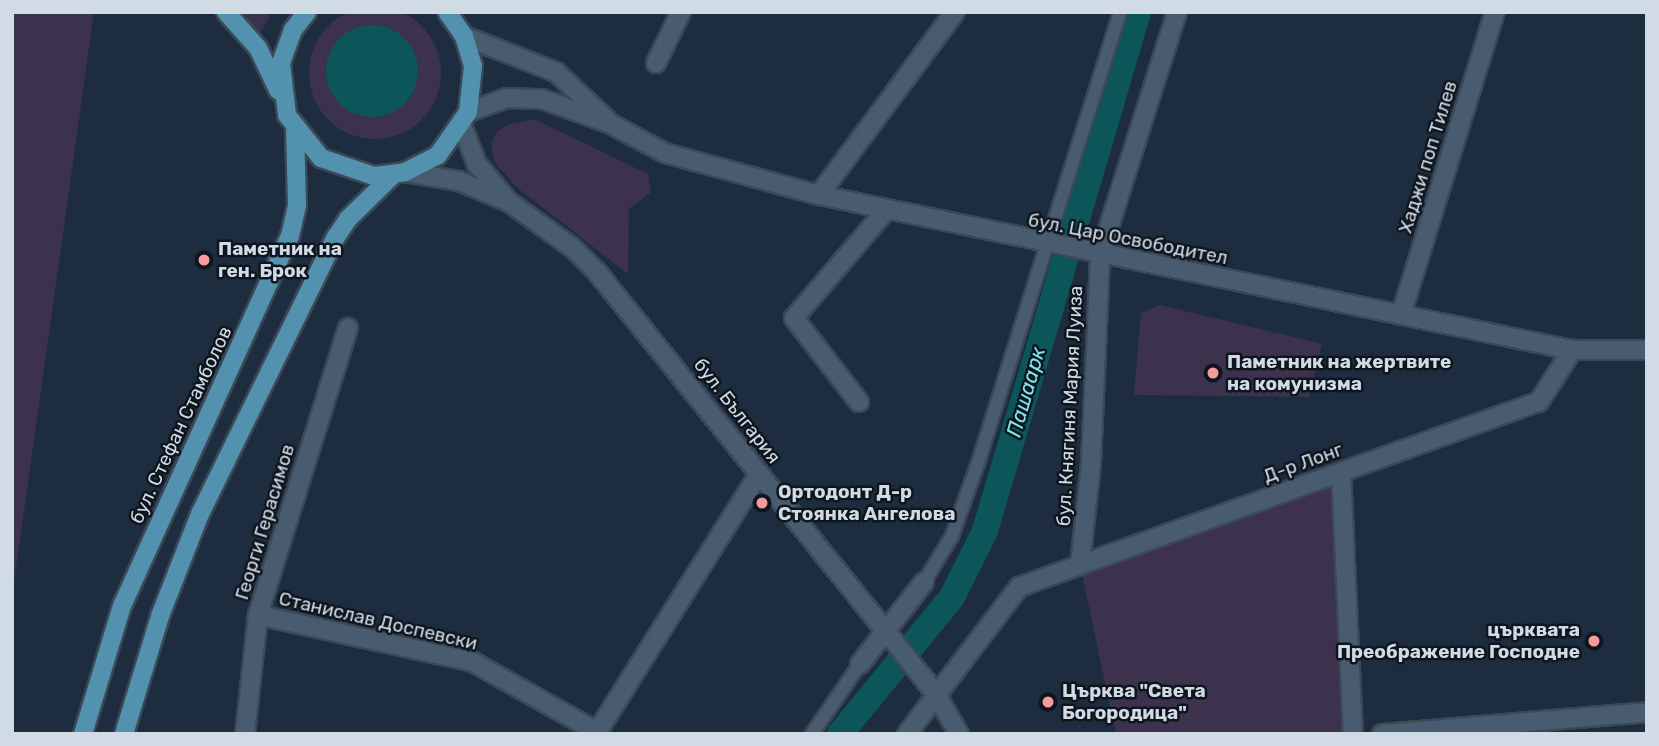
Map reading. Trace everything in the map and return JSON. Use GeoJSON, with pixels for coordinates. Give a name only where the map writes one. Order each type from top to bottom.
{"type":"FeatureCollection","features":[{"type":"Feature","properties":{"kind":"main road"},"geometry":{"type":"LineString","coordinates":[[226,12],[258,48],[295,131],[321,159],[338,168],[365,175],[399,174]]}},
{"type":"Feature","properties":{"kind":"main road"},"geometry":{"type":"LineString","coordinates":[[282,97],[286,46],[307,12]]}},
{"type":"Feature","properties":{"kind":"main road"},"geometry":{"type":"LineString","coordinates":[[124,734],[160,616],[200,514],[336,237],[348,219],[399,174],[438,155],[465,119],[474,82],[464,36],[447,12]]}},
{"type":"Feature","properties":{"kind":"main road","name":"бул. Стефан Стамболов"},"geometry":{"type":"LineString","coordinates":[[83,734],[122,607],[290,236],[297,205],[295,131]]}},
{"type":"Feature","properties":{"kind":"street"},"geometry":{"type":"LineString","coordinates":[[819,195],[955,12]]}},
{"type":"Feature","properties":{"kind":"street","name":"бул. Княгиня Мария Луиза"},"geometry":{"type":"LineString","coordinates":[[1080,565],[1091,463],[1100,255],[1177,12]]}},
{"type":"Feature","properties":{"kind":"street","name":"Хаджи поп Тилев"},"geometry":{"type":"LineString","coordinates":[[1401,315],[1495,12]]}},
{"type":"Feature","properties":{"kind":"street"},"geometry":{"type":"LineString","coordinates":[[656,63],[682,13]]}},
{"type":"Feature","properties":{"kind":"street","name":"бул. Цар Освободител"},"geometry":{"type":"LineString","coordinates":[[464,36],[555,72],[611,124]]}},
{"type":"Feature","properties":{"kind":"street","name":"бул. Цар Освободител"},"geometry":{"type":"LineString","coordinates":[[465,119],[523,96],[611,124],[665,153],[819,195],[1100,255],[1572,350],[1647,350]]}},
{"type":"Feature","properties":{"kind":"street","name":"бул. България"},"geometry":{"type":"LineString","coordinates":[[465,119],[477,164],[509,202]]}},
{"type":"Feature","properties":{"kind":"street","name":"бул. България"},"geometry":{"type":"LineString","coordinates":[[399,174],[459,181],[509,202],[573,248],[597,272],[936,694],[959,734]]}},
{"type":"Feature","properties":{"kind":"street"},"geometry":{"type":"LineString","coordinates":[[859,402],[794,318],[887,209]]}},
{"type":"Feature","properties":{"kind":"street","name":"Георги Герасимов"},"geometry":{"type":"LineString","coordinates":[[246,734],[258,615],[348,328]]}},
{"type":"Feature","properties":{"kind":"street","name":"Д-р Лонг"},"geometry":{"type":"LineString","coordinates":[[1080,565],[1539,402],[1572,350]]}},
{"type":"Feature","properties":{"kind":"street"},"geometry":{"type":"LineString","coordinates":[[1341,472],[1353,734]]}},
{"type":"Feature","properties":{"kind":"street"},"geometry":{"type":"LineString","coordinates":[[597,733],[760,474]]}},
{"type":"Feature","properties":{"kind":"street"},"geometry":{"type":"LineString","coordinates":[[907,734],[1019,587],[1080,565]]}},
{"type":"Feature","properties":{"kind":"street"},"geometry":{"type":"LineString","coordinates":[[860,664],[889,637],[924,582]]}},
{"type":"Feature","properties":{"kind":"street","name":"Станислав Доспевски"},"geometry":{"type":"LineString","coordinates":[[258,615],[473,662],[597,733]]}},
{"type":"Feature","properties":{"kind":"street"},"geometry":{"type":"LineString","coordinates":[[1382,734],[1647,712]]}},
{"type":"Feature","properties":{"kind":"lane"},"geometry":{"type":"LineString","coordinates":[[924,582],[961,511],[1120,12]]}},
{"type":"Feature","properties":{"kind":"lane"},"geometry":{"type":"LineString","coordinates":[[812,734],[860,664]]}},
{"type":"Feature","properties":{"kind":"shaded area"},"geometry":{"type":"Polygon","coordinates":[[[375,7],[400,12],[421,27],[436,48],[441,73],[436,98],[421,119],[400,134],[375,139],[350,134],[329,119],[314,98],[309,73],[314,48],[329,27],[350,12],[375,7]]]}},
{"type":"Feature","properties":{"kind":"shaded area"},"geometry":{"type":"Polygon","coordinates":[[[12,12],[94,12],[12,597],[12,12]]]}},
{"type":"Feature","properties":{"kind":"shaded area"},"geometry":{"type":"Polygon","coordinates":[[[238,12],[261,12],[270,16],[258,37],[238,12]]]}},
{"type":"Feature","properties":{"kind":"shaded area"},"geometry":{"type":"Polygon","coordinates":[[[372,25],[390,28],[405,38],[415,53],[418,71],[415,89],[405,104],[390,114],[372,117],[354,114],[339,104],[329,89],[326,71],[329,53],[339,38],[354,28],[372,25]]]}},
{"type":"Feature","properties":{"kind":"shaded area"},"geometry":{"type":"Polygon","coordinates":[[[534,119],[648,174],[651,192],[629,209],[628,274],[515,186],[494,161],[491,143],[497,132],[507,125],[534,119]]]}},
{"type":"Feature","properties":{"kind":"shaded area"},"geometry":{"type":"Polygon","coordinates":[[[1160,305],[1322,344],[1309,397],[1134,395],[1141,313],[1160,305]]]}},
{"type":"Feature","properties":{"kind":"shaded area"},"geometry":{"type":"Polygon","coordinates":[[[1341,472],[1353,734],[1116,734],[1080,565],[1341,472]]]}},
{"type":"Feature","properties":{"kind":"waterway","name":"Пашаарк"},"geometry":{"type":"LineString","coordinates":[[840,734],[952,597],[985,531],[1138,12]]}},
{"type":"Feature","properties":{"kind":"place","name":"Паметник на ген. Брок"},"geometry":{"type":"Point","coordinates":[204,260]}},
{"type":"Feature","properties":{"kind":"place","name":"Паметник на жертвите на комунизма"},"geometry":{"type":"Point","coordinates":[1213,373]}},
{"type":"Feature","properties":{"kind":"place","name":"Ортодонт Д-р Стоянка Ангелова"},"geometry":{"type":"Point","coordinates":[762,503]}},
{"type":"Feature","properties":{"kind":"place","name":"църквата Преображение Господне"},"geometry":{"type":"Point","coordinates":[1594,641]}},
{"type":"Feature","properties":{"kind":"place","name":"Църква \"Света Богородица\""},"geometry":{"type":"Point","coordinates":[1048,702]}}]}
